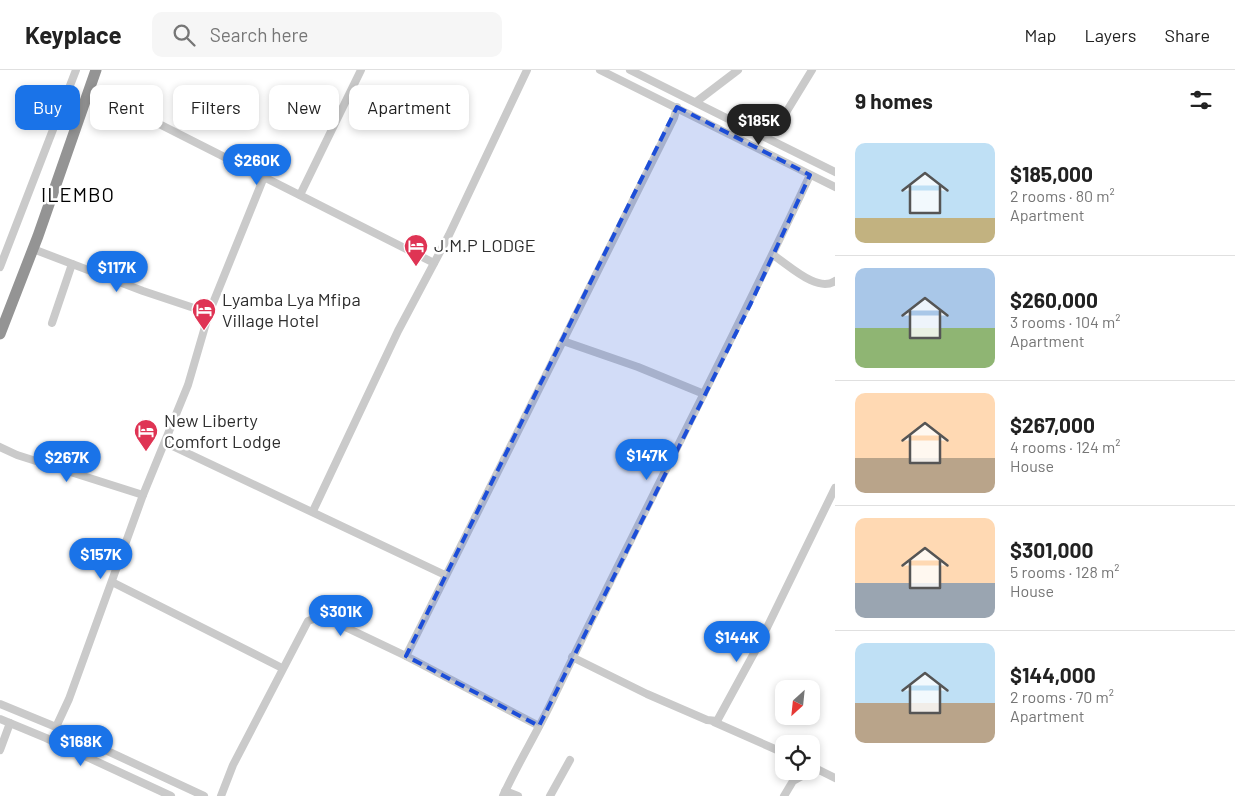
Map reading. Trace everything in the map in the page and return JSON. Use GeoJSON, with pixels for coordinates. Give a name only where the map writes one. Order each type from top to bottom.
{"type":"FeatureCollection","features":[{"type":"Feature","properties":{"kind":"highway"},"geometry":{"type":"LineString","coordinates":[[91,85],[96,70]]}},
{"type":"Feature","properties":{"kind":"highway"},"geometry":{"type":"LineString","coordinates":[[0,334],[33,249],[90,89]]}},
{"type":"Feature","properties":{"kind":"street"},"geometry":{"type":"LineString","coordinates":[[0,266],[76,70]]}},
{"type":"Feature","properties":{"kind":"street"},"geometry":{"type":"LineString","coordinates":[[300,195],[361,70]]}},
{"type":"Feature","properties":{"kind":"street"},"geometry":{"type":"LineString","coordinates":[[313,511],[398,331],[434,263],[527,70]]}},
{"type":"Feature","properties":{"kind":"street"},"geometry":{"type":"LineString","coordinates":[[600,70],[835,187]]}},
{"type":"Feature","properties":{"kind":"street"},"geometry":{"type":"LineString","coordinates":[[630,70],[835,172]]}},
{"type":"Feature","properties":{"kind":"street"},"geometry":{"type":"LineString","coordinates":[[696,102],[738,70]]}},
{"type":"Feature","properties":{"kind":"street"},"geometry":{"type":"LineString","coordinates":[[761,135],[774,130],[779,124],[812,70]]}},
{"type":"Feature","properties":{"kind":"street"},"geometry":{"type":"LineString","coordinates":[[406,656],[674,118],[677,107]]}},
{"type":"Feature","properties":{"kind":"street"},"geometry":{"type":"LineString","coordinates":[[163,126],[434,263]]}},
{"type":"Feature","properties":{"kind":"street"},"geometry":{"type":"LineString","coordinates":[[518,796],[504,794],[773,255],[810,175]]}},
{"type":"Feature","properties":{"kind":"street"},"geometry":{"type":"LineString","coordinates":[[56,727],[69,700],[143,496],[188,385],[209,313],[264,177]]}},
{"type":"Feature","properties":{"kind":"street"},"geometry":{"type":"LineString","coordinates":[[33,249],[209,313]]}},
{"type":"Feature","properties":{"kind":"street"},"geometry":{"type":"LineString","coordinates":[[773,255],[817,284],[829,285],[835,281]]}},
{"type":"Feature","properties":{"kind":"street"},"geometry":{"type":"LineString","coordinates":[[52,323],[72,264]]}},
{"type":"Feature","properties":{"kind":"street"},"geometry":{"type":"LineString","coordinates":[[563,341],[704,394]]}},
{"type":"Feature","properties":{"kind":"street"},"geometry":{"type":"LineString","coordinates":[[166,443],[445,575]]}},
{"type":"Feature","properties":{"kind":"street"},"geometry":{"type":"LineString","coordinates":[[0,447],[17,455],[143,496]]}},
{"type":"Feature","properties":{"kind":"street"},"geometry":{"type":"LineString","coordinates":[[714,722],[718,720],[751,661],[835,488]]}},
{"type":"Feature","properties":{"kind":"street"},"geometry":{"type":"LineString","coordinates":[[112,582],[282,668]]}},
{"type":"Feature","properties":{"kind":"street"},"geometry":{"type":"LineString","coordinates":[[221,796],[233,765],[308,621],[322,616],[406,656],[539,726]]}},
{"type":"Feature","properties":{"kind":"street"},"geometry":{"type":"LineString","coordinates":[[572,657],[647,694],[775,749]]}},
{"type":"Feature","properties":{"kind":"street"},"geometry":{"type":"LineString","coordinates":[[0,704],[56,727],[204,796]]}},
{"type":"Feature","properties":{"kind":"street"},"geometry":{"type":"LineString","coordinates":[[0,719],[171,796]]}},
{"type":"Feature","properties":{"kind":"street"},"geometry":{"type":"LineString","coordinates":[[0,750],[10,723]]}},
{"type":"Feature","properties":{"kind":"street"},"geometry":{"type":"LineString","coordinates":[[550,796],[570,760]]}},
{"type":"Feature","properties":{"kind":"street"},"geometry":{"type":"LineString","coordinates":[[820,772],[835,778]]}},
{"type":"Feature","properties":{"kind":"street"},"geometry":{"type":"LineString","coordinates":[[784,796],[795,780]]}},
{"type":"Feature","properties":{"kind":"highlighted area"},"geometry":{"type":"Polygon","coordinates":[[[677,107],[810,175],[751,303],[539,726],[406,656],[677,107]]]}},
{"type":"Feature","properties":{"kind":"place","name":"J.M.P LODGE"},"geometry":{"type":"Point","coordinates":[416,267]}},
{"type":"Feature","properties":{"kind":"place","name":"Lyamba Lya Mfipa Village Hotel"},"geometry":{"type":"Point","coordinates":[204,331]}},
{"type":"Feature","properties":{"kind":"place","name":"New Liberty Comfort Lodge"},"geometry":{"type":"Point","coordinates":[146,452]}},
{"type":"Feature","properties":{"kind":"district","name":"ILEMBO"},"geometry":{"type":"Point","coordinates":[78,195]}}]}
